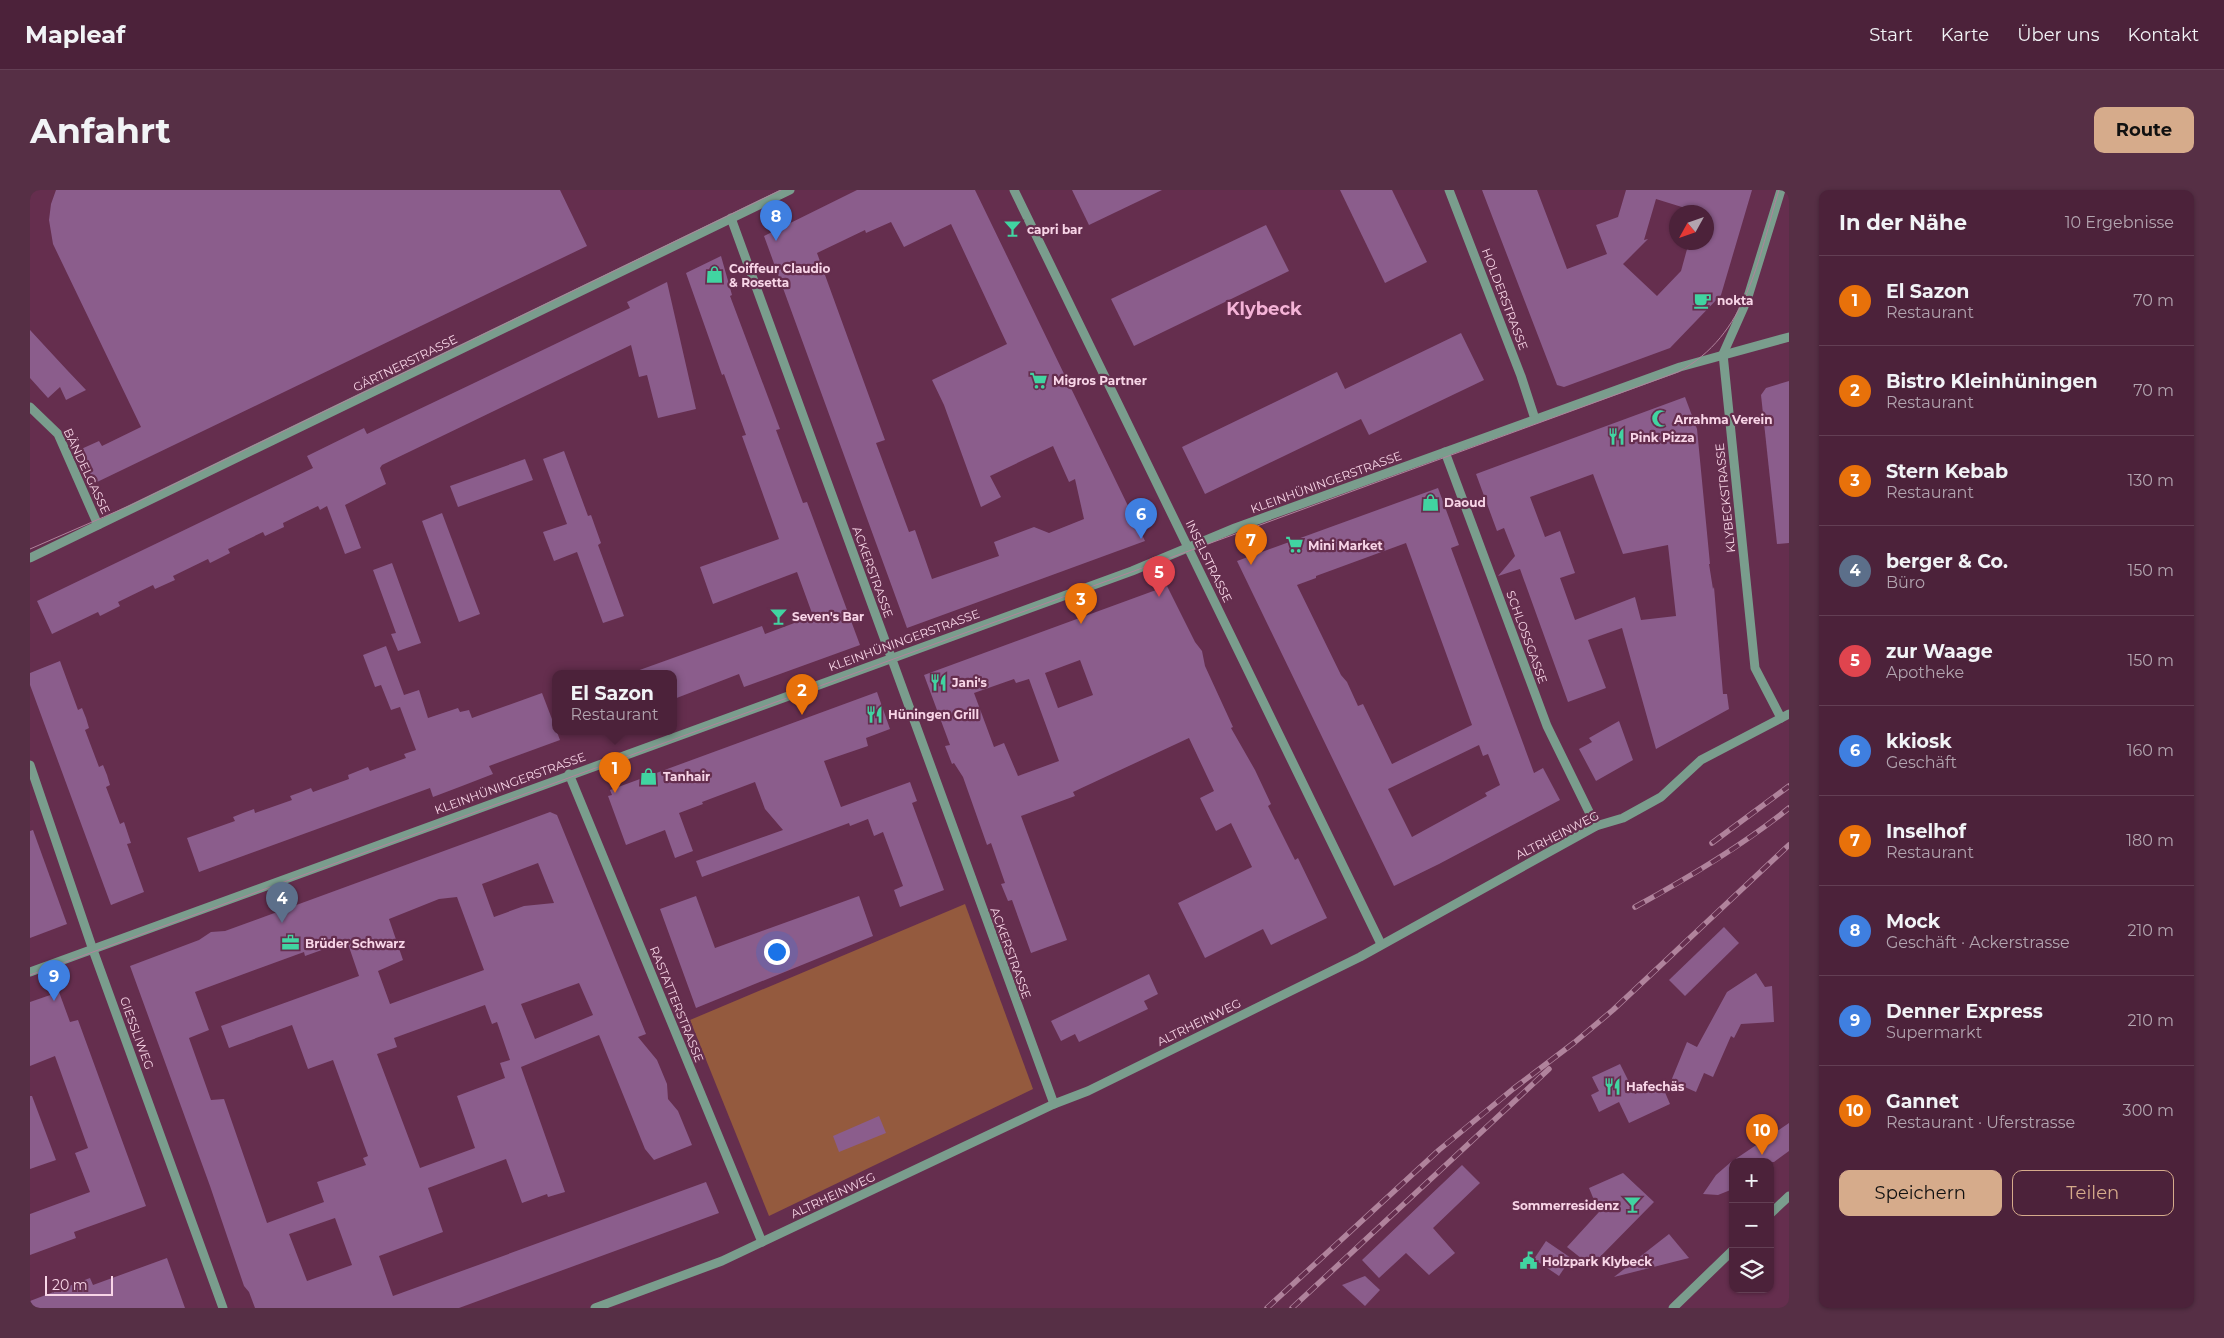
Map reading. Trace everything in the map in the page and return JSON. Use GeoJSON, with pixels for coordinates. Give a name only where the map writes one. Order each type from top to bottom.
{"type":"FeatureCollection","features":[{"type":"Feature","properties":{"kind":"street","name":"GÄRTNERSTRASSE"},"geometry":{"type":"LineString","coordinates":[[30,558],[790,190]]}},
{"type":"Feature","properties":{"kind":"street","name":"INSELSTRASSE"},"geometry":{"type":"LineString","coordinates":[[1014,190],[1381,944]]}},
{"type":"Feature","properties":{"kind":"street","name":"HOLDERSTRASSE"},"geometry":{"type":"LineString","coordinates":[[1449,190],[1521,376],[1535,419]]}},
{"type":"Feature","properties":{"kind":"street","name":"KLYBECKSTRASSE"},"geometry":{"type":"LineString","coordinates":[[1781,190],[1747,300],[1723,354],[1755,668],[1785,716]]}},
{"type":"Feature","properties":{"kind":"street","name":"ACKERSTRASSE"},"geometry":{"type":"LineString","coordinates":[[731,218],[1054,1104]]}},
{"type":"Feature","properties":{"kind":"street","name":"KLEINHÜNINGERSTRASSE"},"geometry":{"type":"LineString","coordinates":[[30,972],[569,774],[1132,571],[1189,547],[1535,419],[1680,367],[1789,337]]}},
{"type":"Feature","properties":{"kind":"street","name":"BÄNDELGASSE"},"geometry":{"type":"LineString","coordinates":[[30,407],[58,434],[98,525]]}},
{"type":"Feature","properties":{"kind":"street","name":"SCHLOSSGASSE"},"geometry":{"type":"LineString","coordinates":[[1445,452],[1547,726],[1596,826]]}},
{"type":"Feature","properties":{"kind":"street","name":"ALTRHEINWEG"},"geometry":{"type":"LineString","coordinates":[[595,1308],[722,1261],[1054,1104],[1088,1091],[1360,957],[1596,826],[1623,818],[1661,797],[1701,760],[1785,716]]}},
{"type":"Feature","properties":{"kind":"street","name":"GIESSLIWEG"},"geometry":{"type":"LineString","coordinates":[[30,765],[93,950],[223,1308]]}},
{"type":"Feature","properties":{"kind":"street","name":"RASTATTERSTRASSE"},"geometry":{"type":"LineString","coordinates":[[569,774],[762,1242]]}},
{"type":"Feature","properties":{"kind":"street"},"geometry":{"type":"LineString","coordinates":[[1774,1210],[1789,1196]]}},
{"type":"Feature","properties":{"kind":"street"},"geometry":{"type":"LineString","coordinates":[[1673,1308],[1729,1254]]}},
{"type":"Feature","properties":{"kind":"shaded area"},"geometry":{"type":"Polygon","coordinates":[[[965,904],[1033,1089],[769,1216],[690,1020],[965,904]]]}},
{"type":"Feature","properties":{"kind":"building"},"geometry":{"type":"Polygon","coordinates":[[[56,190],[560,190],[587,246],[95,483],[79,450],[99,441],[102,446],[141,427],[53,244],[49,220],[51,204],[56,190]]]}},
{"type":"Feature","properties":{"kind":"building"},"geometry":{"type":"Polygon","coordinates":[[[857,190],[975,190],[1145,541],[907,628],[764,236],[857,190]],[[891,222],[866,233],[865,230],[817,253],[885,440],[876,443],[909,532],[915,530],[932,579],[999,556],[994,542],[1034,527],[1049,533],[1084,519],[1075,479],[1069,482],[1053,446],[990,476],[1001,497],[981,507],[944,405],[932,380],[1007,344],[951,224],[904,247],[891,222]]]}},
{"type":"Feature","properties":{"kind":"building"},"geometry":{"type":"Polygon","coordinates":[[[1072,190],[1162,190],[1089,225],[1072,190]]]}},
{"type":"Feature","properties":{"kind":"building"},"geometry":{"type":"Polygon","coordinates":[[[1340,190],[1392,190],[1427,262],[1385,283],[1340,190]]]}},
{"type":"Feature","properties":{"kind":"building"},"geometry":{"type":"Polygon","coordinates":[[[1482,190],[1537,190],[1567,269],[1607,254],[1596,225],[1618,217],[1626,190],[1752,190],[1721,295],[1670,348],[1564,387],[1557,385],[1482,190]]]}},
{"type":"Feature","properties":{"kind":"building"},"geometry":{"type":"Polygon","coordinates":[[[1266,225],[1289,271],[1134,346],[1111,299],[1266,225]]]}},
{"type":"Feature","properties":{"kind":"building"},"geometry":{"type":"Polygon","coordinates":[[[721,256],[732,295],[730,296],[780,429],[776,430],[803,503],[807,502],[860,645],[744,687],[739,674],[677,698],[677,670],[640,670],[762,626],[765,634],[813,616],[797,572],[713,604],[700,567],[779,539],[742,436],[746,435],[724,374],[722,375],[686,273],[721,256]]]}},
{"type":"Feature","properties":{"kind":"building"},"geometry":{"type":"Polygon","coordinates":[[[667,282],[696,409],[658,418],[647,375],[639,377],[631,345],[382,465],[380,468],[386,484],[345,505],[361,548],[345,554],[327,506],[320,510],[318,506],[283,523],[284,527],[265,536],[263,532],[228,549],[230,553],[210,563],[208,559],[173,576],[175,580],[155,589],[153,585],[118,602],[120,606],[100,616],[98,612],[52,634],[37,601],[313,468],[307,456],[364,428],[367,434],[630,308],[627,302],[667,282]]]}},
{"type":"Feature","properties":{"kind":"building"},"geometry":{"type":"Polygon","coordinates":[[[30,330],[86,390],[66,400],[60,387],[48,398],[30,378],[30,330]]]}},
{"type":"Feature","properties":{"kind":"building"},"geometry":{"type":"Polygon","coordinates":[[[1461,333],[1484,380],[1369,435],[1361,419],[1205,494],[1182,447],[1337,372],[1345,389],[1461,333]]]}},
{"type":"Feature","properties":{"kind":"building"},"geometry":{"type":"Polygon","coordinates":[[[1789,381],[1789,543],[1777,544],[1761,395],[1766,388],[1789,381]]]}},
{"type":"Feature","properties":{"kind":"building"},"geometry":{"type":"Polygon","coordinates":[[[1685,397],[1697,429],[1723,694],[1727,694],[1729,709],[1656,749],[1622,628],[1588,640],[1606,688],[1568,702],[1520,569],[1498,576],[1515,556],[1504,528],[1497,531],[1476,474],[1685,397]],[[1593,474],[1530,497],[1545,537],[1560,531],[1575,573],[1560,578],[1575,620],[1635,597],[1641,620],[1676,616],[1668,545],[1623,554],[1593,474]]]}},
{"type":"Feature","properties":{"kind":"building"},"geometry":{"type":"Polygon","coordinates":[[[564,451],[588,516],[591,515],[601,543],[598,545],[624,616],[603,623],[577,552],[554,561],[543,532],[567,524],[543,459],[564,451]]]}},
{"type":"Feature","properties":{"kind":"building"},"geometry":{"type":"Polygon","coordinates":[[[525,459],[533,480],[458,507],[450,486],[525,459]]]}},
{"type":"Feature","properties":{"kind":"building"},"geometry":{"type":"Polygon","coordinates":[[[1438,488],[1459,545],[1451,548],[1534,773],[1543,768],[1560,800],[1394,886],[1237,561],[1438,488]],[[1406,543],[1316,576],[1316,578],[1297,585],[1341,675],[1347,682],[1358,706],[1363,704],[1392,764],[1472,725],[1406,543]],[[1479,745],[1388,789],[1412,837],[1487,796],[1485,793],[1500,785],[1488,754],[1483,756],[1479,745]]]}},
{"type":"Feature","properties":{"kind":"building"},"geometry":{"type":"Polygon","coordinates":[[[442,513],[480,614],[459,622],[422,521],[442,513]]]}},
{"type":"Feature","properties":{"kind":"building"},"geometry":{"type":"Polygon","coordinates":[[[392,563],[421,643],[398,651],[391,634],[396,633],[373,570],[392,563]]]}},
{"type":"Feature","properties":{"kind":"building"},"geometry":{"type":"Polygon","coordinates":[[[1167,586],[1195,642],[1202,651],[1205,666],[1233,727],[1231,728],[1255,770],[1271,804],[1268,806],[1295,860],[1298,858],[1327,918],[1271,945],[1263,929],[1205,958],[1178,903],[1252,867],[1231,823],[1216,831],[1200,798],[1214,791],[1189,738],[1073,792],[1075,796],[1021,816],[1067,940],[1031,953],[1012,900],[1008,901],[1001,884],[1005,883],[991,843],[987,845],[963,777],[954,763],[952,764],[945,746],[950,745],[924,675],[1167,586]],[[1080,660],[1045,673],[1058,708],[1093,695],[1080,660]],[[1014,679],[974,693],[994,747],[1004,743],[1018,776],[1059,761],[1029,679],[1016,683],[1014,679]]]}},
{"type":"Feature","properties":{"kind":"building"},"geometry":{"type":"Polygon","coordinates":[[[386,646],[404,695],[419,690],[428,718],[458,708],[460,712],[469,710],[472,718],[542,693],[552,719],[552,735],[558,735],[560,740],[489,766],[493,774],[433,797],[430,788],[199,872],[187,838],[235,821],[233,817],[254,809],[255,813],[292,800],[290,796],[311,788],[313,792],[349,779],[348,775],[368,767],[370,771],[406,758],[404,754],[416,750],[400,707],[391,710],[381,685],[375,687],[363,655],[386,646]]]}},
{"type":"Feature","properties":{"kind":"building"},"geometry":{"type":"Polygon","coordinates":[[[60,661],[78,710],[82,708],[86,718],[89,728],[85,730],[99,767],[103,765],[107,775],[110,785],[106,787],[120,824],[124,822],[131,843],[127,844],[144,892],[111,905],[30,685],[30,673],[60,661]]]}},
{"type":"Feature","properties":{"kind":"building"},"geometry":{"type":"Polygon","coordinates":[[[877,692],[890,729],[866,738],[868,746],[824,761],[841,807],[910,782],[917,801],[912,803],[944,890],[900,907],[894,890],[903,886],[883,832],[874,836],[868,819],[850,826],[849,823],[702,877],[696,861],[783,830],[765,809],[755,782],[679,813],[693,851],[675,858],[665,830],[626,845],[608,796],[612,795],[610,790],[877,692]]]}},
{"type":"Feature","properties":{"kind":"building"},"geometry":{"type":"Polygon","coordinates":[[[1619,721],[1633,760],[1596,781],[1579,749],[1592,742],[1589,738],[1619,721]]]}},
{"type":"Feature","properties":{"kind":"building"},"geometry":{"type":"Polygon","coordinates":[[[550,812],[557,815],[646,1034],[638,1037],[657,1060],[667,1084],[668,1099],[678,1111],[692,1145],[654,1160],[645,1149],[599,1035],[521,1067],[565,1192],[548,1197],[547,1194],[522,1203],[506,1159],[428,1188],[443,1232],[379,1256],[393,1296],[706,1182],[719,1213],[459,1308],[255,1308],[249,1292],[244,1286],[210,1186],[130,966],[199,940],[211,932],[225,931],[550,812]],[[538,863],[482,884],[494,917],[524,906],[554,903],[538,863]],[[457,897],[439,899],[389,919],[403,960],[378,971],[390,1004],[484,970],[457,897]],[[347,941],[305,956],[304,952],[195,992],[209,1030],[189,1038],[211,1100],[224,1099],[267,1223],[324,1202],[317,1182],[366,1165],[363,1158],[368,1156],[333,1060],[308,1069],[292,1025],[229,1048],[221,1026],[359,976],[347,941]],[[579,983],[521,1004],[535,1039],[593,1015],[579,983]],[[485,1005],[394,1038],[397,1047],[377,1054],[420,1168],[475,1148],[457,1096],[505,1078],[500,1063],[510,1060],[497,1022],[492,1024],[485,1005]],[[335,1218],[289,1234],[307,1281],[352,1265],[335,1218]]]}},
{"type":"Feature","properties":{"kind":"building"},"geometry":{"type":"Polygon","coordinates":[[[33,830],[67,924],[30,938],[30,831],[33,830]]]}},
{"type":"Feature","properties":{"kind":"building"},"geometry":{"type":"Polygon","coordinates":[[[696,896],[715,948],[859,896],[873,936],[696,1008],[660,909],[696,896]]]}},
{"type":"Feature","properties":{"kind":"building"},"geometry":{"type":"Polygon","coordinates":[[[1724,927],[1739,943],[1685,996],[1669,980],[1724,927]]]}},
{"type":"Feature","properties":{"kind":"building"},"geometry":{"type":"Polygon","coordinates":[[[1756,973],[1765,987],[1772,986],[1774,1022],[1741,1024],[1734,1038],[1731,1036],[1713,1077],[1704,1073],[1696,1092],[1671,1081],[1687,1042],[1697,1047],[1727,992],[1756,973]]]}},
{"type":"Feature","properties":{"kind":"building"},"geometry":{"type":"Polygon","coordinates":[[[1149,974],[1158,994],[1144,1001],[1148,1009],[1079,1042],[1075,1034],[1061,1041],[1051,1021],[1149,974]]]}},
{"type":"Feature","properties":{"kind":"building"},"geometry":{"type":"Polygon","coordinates":[[[59,992],[70,1022],[78,1020],[146,1206],[74,1232],[76,1238],[30,1255],[30,1214],[90,1192],[75,1153],[88,1148],[55,1056],[30,1066],[30,1002],[59,992]]]}},
{"type":"Feature","properties":{"kind":"building"},"geometry":{"type":"Polygon","coordinates":[[[1620,1064],[1635,1094],[1661,1083],[1670,1104],[1629,1123],[1619,1102],[1599,1112],[1591,1095],[1599,1091],[1592,1077],[1620,1064]]]}},
{"type":"Feature","properties":{"kind":"building"},"geometry":{"type":"Polygon","coordinates":[[[30,1096],[32,1096],[56,1160],[30,1169],[30,1096]]]}},
{"type":"Feature","properties":{"kind":"building"},"geometry":{"type":"Polygon","coordinates":[[[879,1116],[886,1133],[839,1152],[833,1136],[879,1116]]]}},
{"type":"Feature","properties":{"kind":"building"},"geometry":{"type":"Polygon","coordinates":[[[1789,1123],[1789,1151],[1774,1162],[1774,1158],[1737,1158],[1789,1123]]]}},
{"type":"Feature","properties":{"kind":"building"},"geometry":{"type":"Polygon","coordinates":[[[1729,1164],[1729,1191],[1718,1195],[1703,1194],[1716,1175],[1729,1164]]]}},
{"type":"Feature","properties":{"kind":"building"},"geometry":{"type":"Polygon","coordinates":[[[1462,1165],[1480,1183],[1433,1228],[1455,1253],[1429,1275],[1406,1253],[1379,1278],[1362,1260],[1462,1165]]]}},
{"type":"Feature","properties":{"kind":"building"},"geometry":{"type":"Polygon","coordinates":[[[1623,1173],[1654,1202],[1591,1266],[1567,1247],[1599,1212],[1589,1188],[1623,1173]]]}},
{"type":"Feature","properties":{"kind":"building"},"geometry":{"type":"Polygon","coordinates":[[[1669,1234],[1689,1258],[1614,1277],[1669,1234]]]}},
{"type":"Feature","properties":{"kind":"building"},"geometry":{"type":"Polygon","coordinates":[[[1546,1241],[1571,1258],[1559,1276],[1534,1259],[1546,1241]]]}},
{"type":"Feature","properties":{"kind":"building"},"geometry":{"type":"Polygon","coordinates":[[[167,1258],[185,1308],[30,1308],[30,1301],[90,1278],[93,1285],[167,1258]]]}},
{"type":"Feature","properties":{"kind":"building"},"geometry":{"type":"Polygon","coordinates":[[[1365,1276],[1380,1290],[1365,1306],[1342,1285],[1365,1276]]]}},
{"type":"Feature","properties":{"kind":"tram line"},"geometry":{"type":"LineString","coordinates":[[30,549],[129,506],[781,190]]}},
{"type":"Feature","properties":{"kind":"tram line"},"geometry":{"type":"LineString","coordinates":[[30,975],[1678,372],[1702,356],[1720,338],[1735,316],[1747,293],[1756,268],[1779,190]]}},
{"type":"Feature","properties":{"kind":"railway"},"geometry":{"type":"LineString","coordinates":[[1712,843],[1789,786]]}},
{"type":"Feature","properties":{"kind":"railway"},"geometry":{"type":"LineString","coordinates":[[1635,907],[1714,861],[1789,808]]}},
{"type":"Feature","properties":{"kind":"railway"},"geometry":{"type":"LineString","coordinates":[[1267,1308],[1439,1150],[1613,1010],[1789,845]]}},
{"type":"Feature","properties":{"kind":"railway"},"geometry":{"type":"LineString","coordinates":[[1292,1308],[1549,1069]]}},
{"type":"Feature","properties":{"kind":"place","name":"capri bar"},"geometry":{"type":"Point","coordinates":[1013,229]}},
{"type":"Feature","properties":{"kind":"place","name":"Mock"},"geometry":{"type":"Point","coordinates":[776,241]}},
{"type":"Feature","properties":{"kind":"place","name":"Coiffeur Claudio & Rosetta"},"geometry":{"type":"Point","coordinates":[715,275]}},
{"type":"Feature","properties":{"kind":"place","name":"nokta"},"geometry":{"type":"Point","coordinates":[1703,300]}},
{"type":"Feature","properties":{"kind":"place","name":"Migros Partner"},"geometry":{"type":"Point","coordinates":[1039,380]}},
{"type":"Feature","properties":{"kind":"place","name":"Arrahma Verein"},"geometry":{"type":"Point","coordinates":[1660,419]}},
{"type":"Feature","properties":{"kind":"place","name":"Pink Pizza"},"geometry":{"type":"Point","coordinates":[1616,437]}},
{"type":"Feature","properties":{"kind":"place","name":"Daoud"},"geometry":{"type":"Point","coordinates":[1430,502]}},
{"type":"Feature","properties":{"kind":"place","name":"kkiosk"},"geometry":{"type":"Point","coordinates":[1141,539]}},
{"type":"Feature","properties":{"kind":"place","name":"Mini Market"},"geometry":{"type":"Point","coordinates":[1294,545]}},
{"type":"Feature","properties":{"kind":"place","name":"Inselhof"},"geometry":{"type":"Point","coordinates":[1251,565]}},
{"type":"Feature","properties":{"kind":"place","name":"zur Waage"},"geometry":{"type":"Point","coordinates":[1159,597]}},
{"type":"Feature","properties":{"kind":"place","name":"Seven's Bar"},"geometry":{"type":"Point","coordinates":[778,616]}},
{"type":"Feature","properties":{"kind":"place","name":"Stern Kebab"},"geometry":{"type":"Point","coordinates":[1081,624]}},
{"type":"Feature","properties":{"kind":"place","name":"Jani's"},"geometry":{"type":"Point","coordinates":[938,682]}},
{"type":"Feature","properties":{"kind":"place","name":"Hüningen Grill"},"geometry":{"type":"Point","coordinates":[874,714]}},
{"type":"Feature","properties":{"kind":"place","name":"Bistro Kleinhüningen"},"geometry":{"type":"Point","coordinates":[802,715]}},
{"type":"Feature","properties":{"kind":"place","name":"Tanhair"},"geometry":{"type":"Point","coordinates":[649,776]}},
{"type":"Feature","properties":{"kind":"place","name":"El Sazon"},"geometry":{"type":"Point","coordinates":[615,793]}},
{"type":"Feature","properties":{"kind":"place","name":"berger & Co."},"geometry":{"type":"Point","coordinates":[282,923]}},
{"type":"Feature","properties":{"kind":"place","name":"Brüder Schwarz"},"geometry":{"type":"Point","coordinates":[291,943]}},
{"type":"Feature","properties":{"kind":"place","name":"Denner Express"},"geometry":{"type":"Point","coordinates":[54,1001]}},
{"type":"Feature","properties":{"kind":"place","name":"Hafechäs"},"geometry":{"type":"Point","coordinates":[1612,1086]}},
{"type":"Feature","properties":{"kind":"place","name":"Gannet"},"geometry":{"type":"Point","coordinates":[1762,1155]}},
{"type":"Feature","properties":{"kind":"place","name":"Sommerresidenz"},"geometry":{"type":"Point","coordinates":[1633,1205]}},
{"type":"Feature","properties":{"kind":"place","name":"Holzpark Klybeck"},"geometry":{"type":"Point","coordinates":[1528,1261]}},
{"type":"Feature","properties":{"kind":"district","name":"Klybeck"},"geometry":{"type":"Point","coordinates":[1264,309]}}]}
